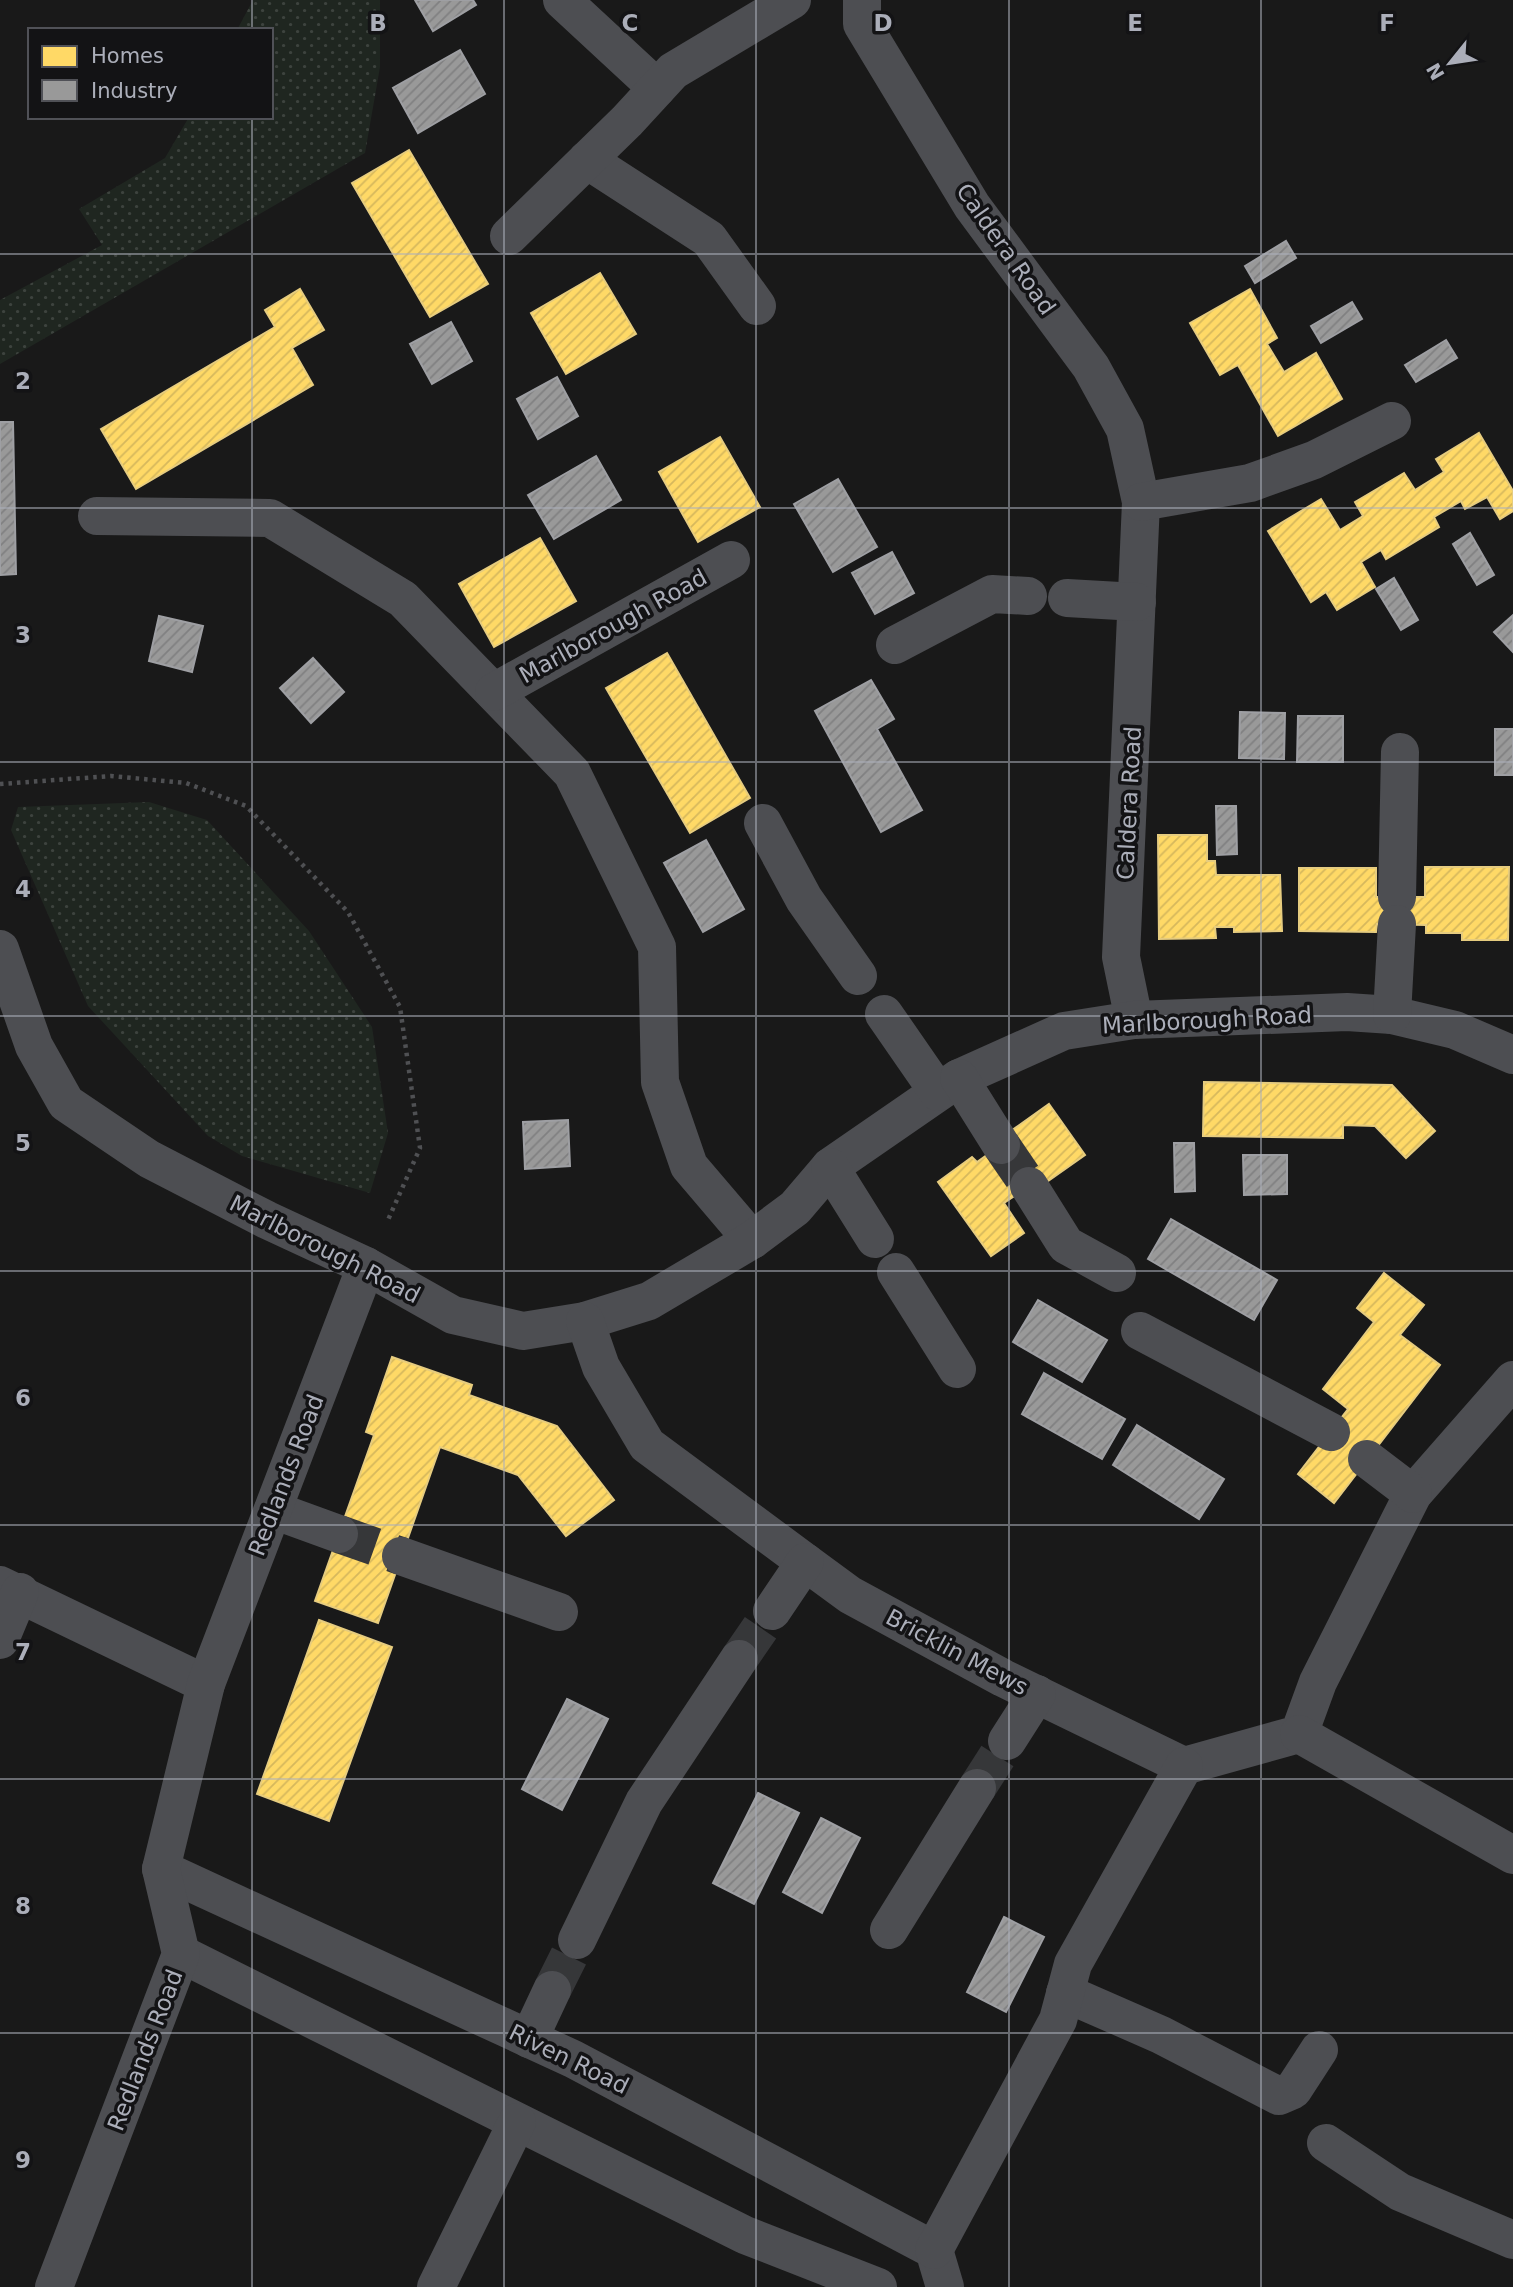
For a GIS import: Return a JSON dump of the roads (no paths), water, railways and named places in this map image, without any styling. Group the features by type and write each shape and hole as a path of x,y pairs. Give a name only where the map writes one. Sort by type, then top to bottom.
{"street":[{"path":"562,0 657,88"},
{"path":"509,236 627,121 673,71 792,0"},
{"name":"Caldera Road","path":"862,0 862,24 965,194 1091,368 1125,429 1142,502 1121,957 1134,1020"},
{"path":"587,160 709,239 757,306"},
{"path":"1142,502 1250,483 1314,460 1392,421"},
{"name":"Marlborough Road","path":"97,516 270,518 403,599 572,773 657,947 660,1082 689,1167 752,1240"},
{"name":"Marlborough Road","path":"494,692 731,560"},
{"path":"895,645 992,594 1028,596"},
{"path":"1067,598 1137,602"},
{"path":"1392,1015 1401,751"},
{"path":"762,823 804,899 858,976"},
{"name":"Marlborough Road","path":"0,949 34,1046 66,1103 149,1158 267,1220 366,1266 453,1315 523,1331 585,1321 649,1301 752,1240 795,1208 830,1167 949,1085 1064,1031 1134,1020 1347,1012 1392,1015 1455,1030 1513,1055"},
{"path":"884,1014 1001,1145"},
{"path":"830,1167 875,1239"},
{"path":"1028,1186 1066,1245 1117,1273"},
{"name":"Redlands Road","path":"54,2287 181,1954 161,1869 206,1684 366,1266"},
{"path":"896,1272 957,1369"},
{"name":"Bricklin Mews","path":"585,1321 601,1367 647,1445 850,1595 1037,1694 1184,1766"},
{"path":"1140,1331 1331,1432"},
{"path":"1299,1734 1318,1682 1413,1494 1513,1380"},
{"path":"1367,1459 1413,1494"},
{"path":"273,1510 339,1534"},
{"path":"401,1556 559,1612"},
{"path":"772,1611 805,1562"},
{"path":"0,1640 10,1589 206,1684"},
{"path":"577,1940 644,1802 739,1659"},
{"path":"1007,1741 1037,1694"},
{"path":"945,2287 934,2250 1058,2020 1073,1964 1184,1766 1299,1734 1513,1854"},
{"path":"889,1930 977,1788"},
{"name":"Riven Road","path":"161,1869 573,2059 934,2250"},
{"path":"181,1954 745,2235 878,2287"},
{"path":"529,2039 552,1990"},
{"path":"1065,1993 1161,2035 1279,2096 1293,2090 1319,2050"},
{"path":"436,2287 517,2122"},
{"path":"1326,2143 1400,2192 1513,2240"}],"tunnel":[{"path":"1001,1145 1029,1186"},
{"path":"339,1534 401,1556"},
{"path":"739,1659 772,1611"},
{"path":"977,1788 1007,1741"},
{"path":"552,1990 577,1940"}]}
